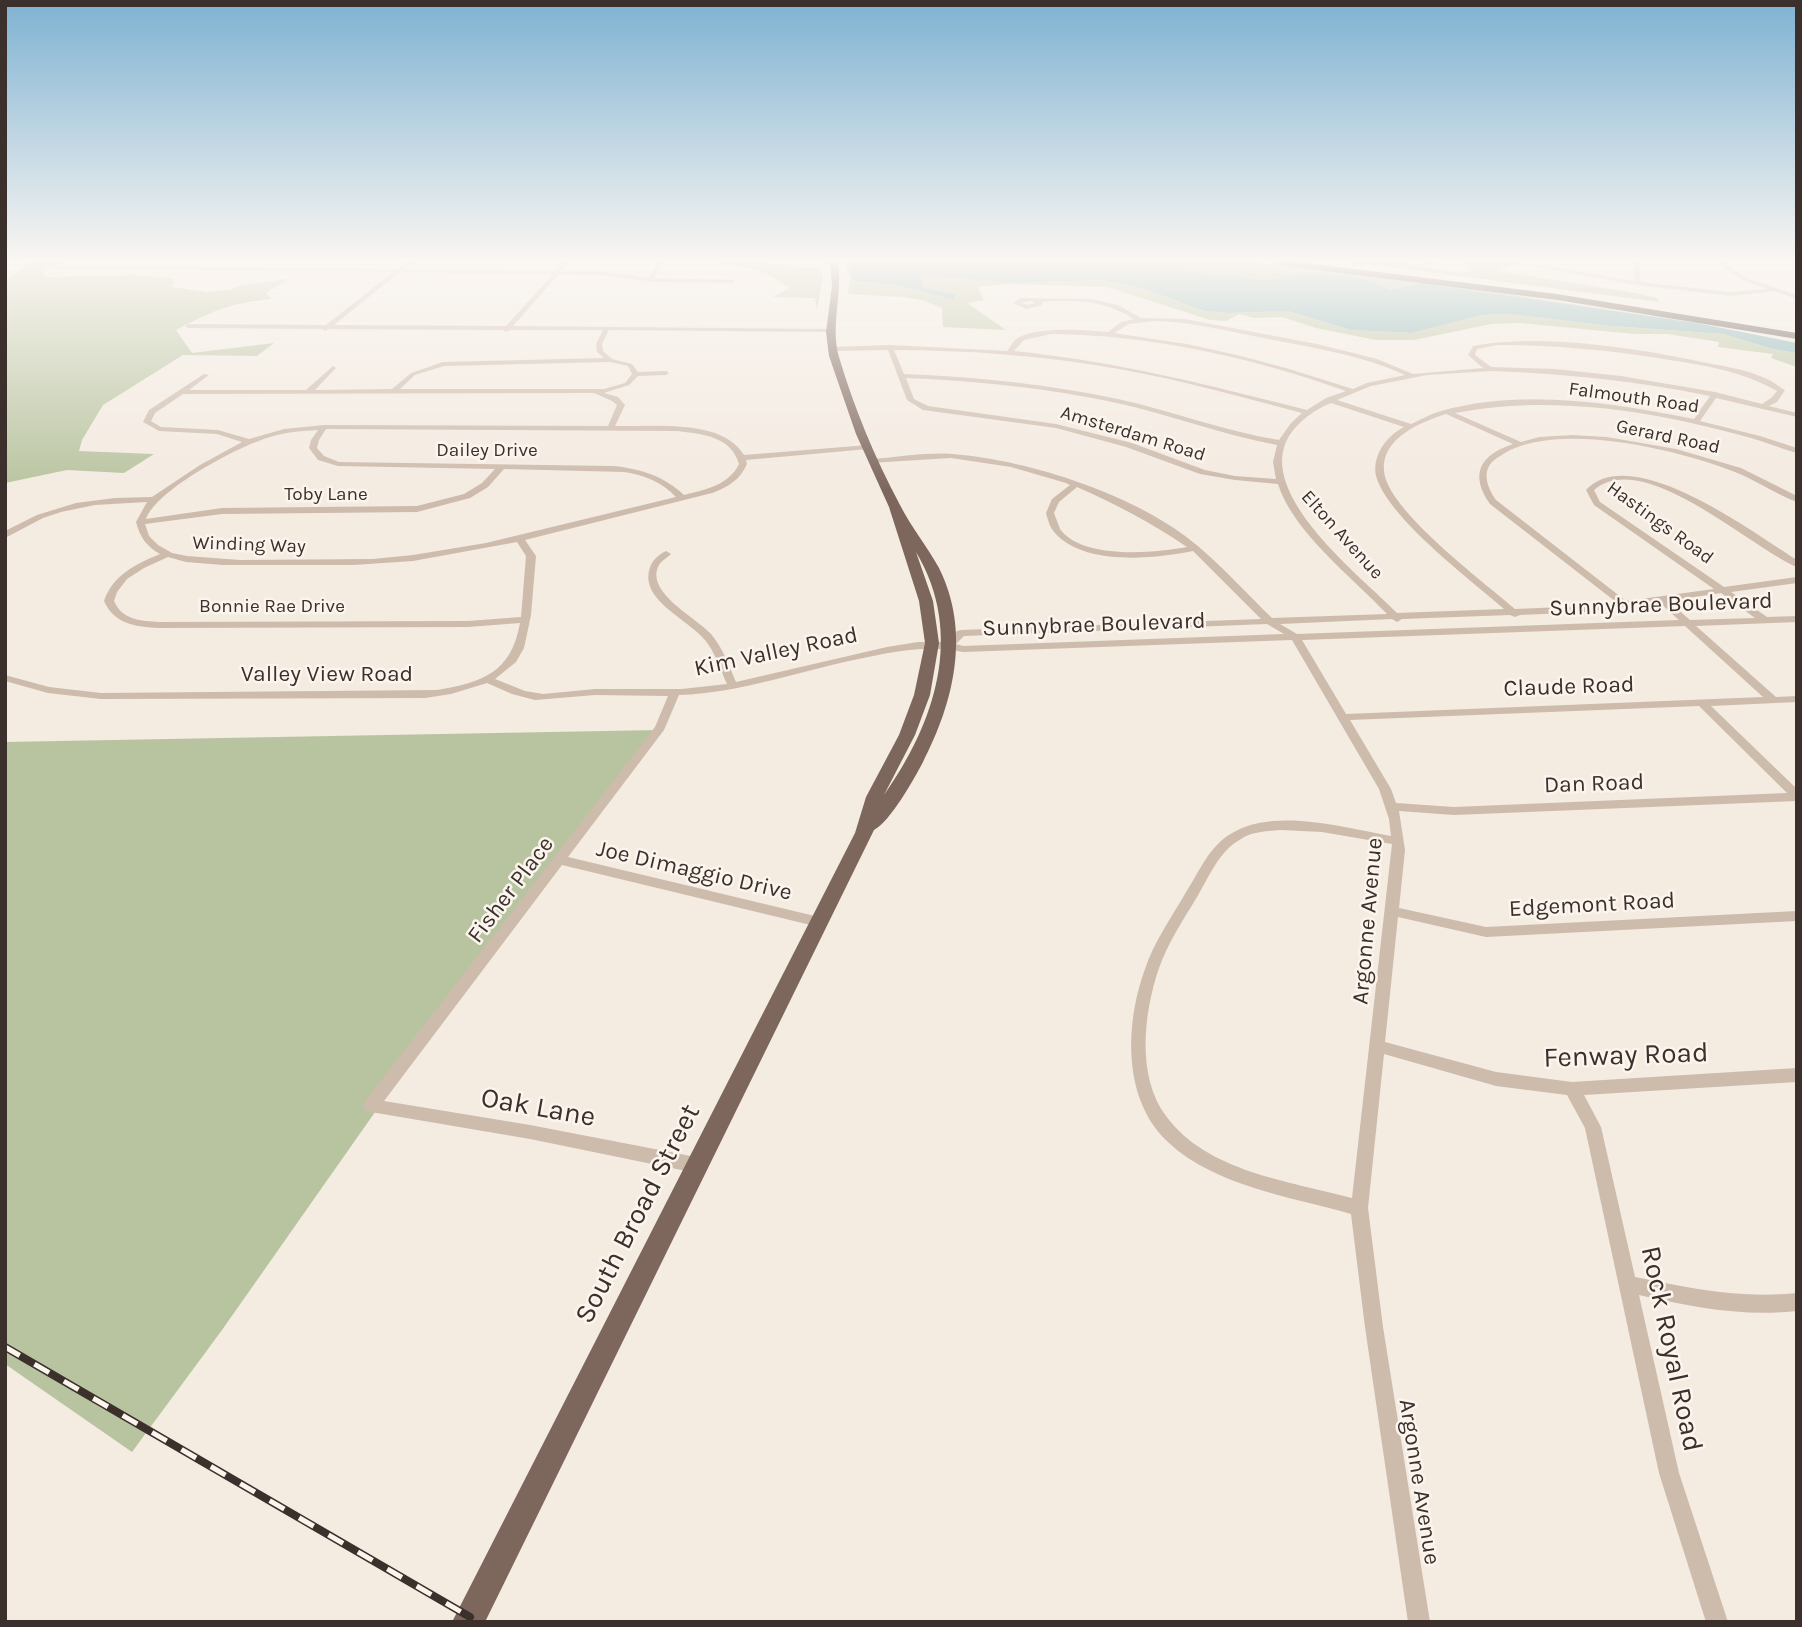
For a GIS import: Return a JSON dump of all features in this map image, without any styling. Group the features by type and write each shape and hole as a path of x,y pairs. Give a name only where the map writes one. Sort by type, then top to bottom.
{"main road":[{"name":"South Broad Street","path":"831,338 832,349 871,454 895,507 936,577 945,601 952,643 943,696 930,732 918,757 890,801 864,833"},
{"name":"South Broad Street","path":"468,1622 864,833 875,797 907,735 922,695 932,643 926,601 895,507"},
{"path":"907,735 930,732"},
{"path":"898,753 918,757"}],"street":[{"path":"603,338 599,349 610,360"},
{"path":"1010,352 1020,340 1026,338"},
{"path":"1125,338 1231,357 1320,379 1352,390"},
{"path":"1272,338 1360,356 1392,366 1412,376"},
{"path":"1490,370 1472,355 1475,347 1508,342 1635,353 1729,369 1766,379 1781,390 1774,400 1763,406"},
{"path":"832,349 890,347 1010,352 1151,373 1307,412"},
{"name":"Amsterdam Road","path":"890,347 911,400 926,408 1056,426 1129,445 1203,472 1280,482"},
{"path":"393,392 413,374 443,364 610,360 630,365 636,374"},
{"path":"308,392 333,368"},
{"path":"902,376 978,380 1065,391 1156,411 1240,436 1281,443 1288,430 1307,412 1352,390 1412,376 1490,370 1598,376 1715,394 1797,415"},
{"path":"636,374 666,373"},
{"path":"179,392 593,393 620,387 632,381 636,374"},
{"path":"206,375 149,414 149,425 166,430 218,432 247,441"},
{"path":"593,393 614,399 621,405 611,428"},
{"path":"1696,421 1715,394"},
{"path":"1328,400 1410,426"},
{"name":"Falmouth Road","path":"1530,629 1407,517 1387,493 1380,471 1381,455 1392,439 1410,426 1447,412 1502,404 1566,403 1629,409 1696,421 1797,451"},
{"path":"1447,412 1520,444"},
{"path":"140,523 154,499 229,449 286,430 324,426 677,429 702,432 728,442 742,458 871,454"},
{"name":"Dailey Drive","path":"324,426 313,448 321,458 338,464 628,470 660,479 682,498"},
{"name":"Gerard Road","path":"1622,603 1502,510 1487,494 1481,478 1486,463 1499,452 1520,444 1577,438 1656,447 1731,467 1797,500"},
{"name":"Elton Avenue","path":"1281,443 1277,463 1280,482 1299,517 1408,633"},
{"name":"Argonne Avenue","path":"871,454 971,457 1022,467 1076,484 1142,514 1195,548 1269,621 1295,637 1378,775 1392,807 1398,841 1359,1208 1374,1327 1419,1622"},
{"name":"Winding Way","path":"140,523 144,538 167,554 217,562 356,563 436,555 713,490 730,481 741,470 742,458"},
{"name":"Toby Lane","path":"140,523 242,510 417,509 467,496 485,485 500,467"},
{"name":"Hastings Road","path":"1765,620 1597,503 1590,494 1592,486 1611,480 1632,479 1677,491 1797,564"},
{"path":"1076,484 1055,502 1050,513 1058,531 1074,542 1110,554 1137,556 1195,548"},
{"path":"5,535 27,521 65,508 106,501 154,499"},
{"name":"Valley View Road","path":"5,678 48,690 118,696 425,695 457,690 499,671 519,647 531,556 518,537"},
{"name":"Bonnie Rae Drive","path":"167,554 130,573 114,587 109,601 115,613 131,621 159,625 468,624 523,620"},
{"path":"666,554 654,566 653,576 658,592 673,609 707,635 733,686"},
{"name":"Sunnybrae Boulevard","path":"1797,580 1587,609 961,633 952,643 964,649 1797,619"},
{"path":"1661,599 1773,700"},
{"name":"Kim Valley Road","path":"486,679 512,691 538,697 609,692 674,694 733,686 839,660 932,643 952,643"},
{"name":"Fisher Place","path":"371,1106 660,728 674,694"},
{"name":"Claude Road","path":"1343,717 1797,699"},
{"path":"1702,703 1797,796"},
{"name":"Dan Road","path":"1392,807 1454,811 1797,796"},
{"path":"1359,1208 1228,1170 1200,1157 1174,1139 1149,1107 1143,1087 1140,1022 1149,978 1162,947 1216,854 1233,837 1261,828 1286,826 1398,841"},
{"name":"Joe Dimaggio Drive","path":"561,860 818,922"},
{"name":"Edgemont Road","path":"1392,911 1486,932 1797,916"},
{"name":"Fenway Road","path":"1377,1045 1496,1079 1572,1089 1797,1075"},
{"name":"Rock Royal Road","path":"1572,1089 1593,1127 1670,1473 1717,1622"},
{"name":"Oak Lane","path":"371,1106 530,1132 696,1165"},
{"path":"1628,1284 1707,1301 1745,1305 1797,1302"}],"green space":[{"path":"5,338 182,338 192,353 274,343 257,356 183,355 103,405 82,440 79,451 154,454 124,473 67,470 5,483"},
{"path":"1366,338 1424,338 1414,340"},
{"path":"1693,338 1736,338 1797,353 1797,367 1771,358 1773,354 1718,347 1719,342"},
{"path":"659,730 439,1021 222,1330 132,1452 5,1364 5,742"}],"water":[{"path":"1736,338 1772,338 1797,343 1797,353"}],"railway":[{"path":"5,1347 470,1617"}]}
